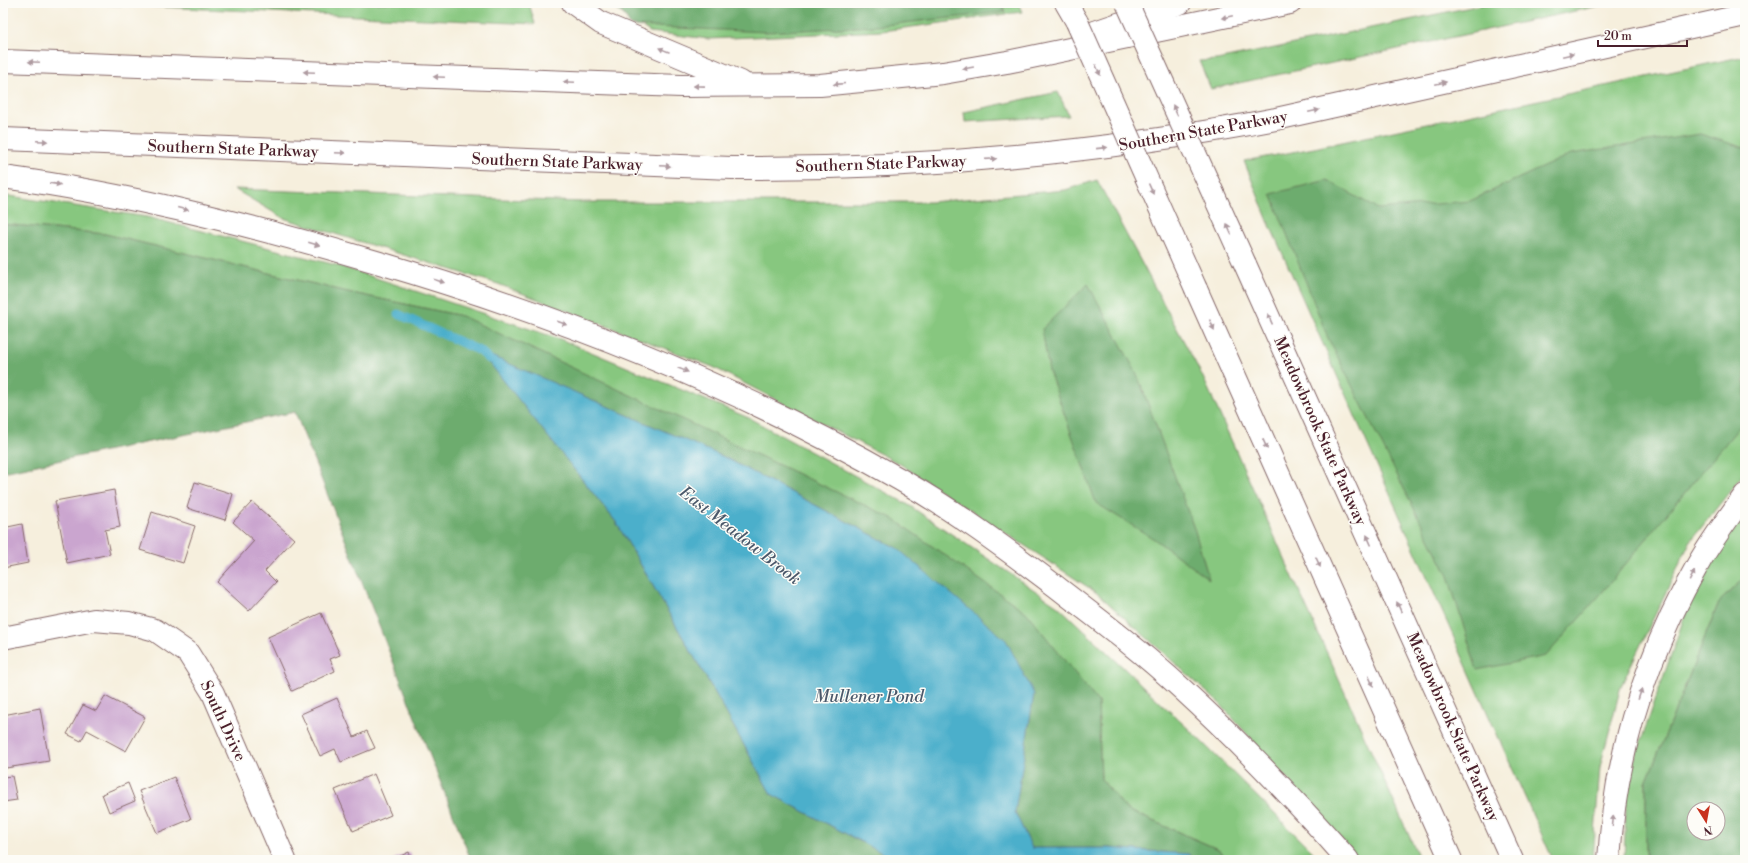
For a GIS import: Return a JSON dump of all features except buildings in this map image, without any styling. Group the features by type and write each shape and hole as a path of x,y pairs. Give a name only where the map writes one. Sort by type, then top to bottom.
{"main road":[{"path":"573,3 601,23 752,87"},
{"path":"1066,3 1073,12 1451,860"},
{"name":"Meadowbrook State Parkway","path":"1127,3 1512,860"},
{"path":"1136,3 1147,49"},
{"path":"1006,62 1180,3"},
{"path":"3,61 566,82 752,87 820,86 943,73 1006,62 1290,3"},
{"name":"Southern State Parkway","path":"3,139 732,168 844,167 1006,158 1118,146 1245,126 1745,16"},
{"path":"3,176 112,194 172,207 284,235 417,274 565,324 638,351 702,378 774,412 904,481 954,513 1028,565 1102,621 1179,686 1233,738 1291,796 1348,860"},
{"path":"1609,860 1615,796 1623,756 1632,719 1658,644 1697,565 1745,495"},
{"name":"South Drive","path":"3,638 94,620 122,622 155,630 188,653 213,693 285,860"}],"green space":[{"path":"71,3 529,3 535,24"},
{"path":"606,3 1018,3 1022,12 882,31 709,39 650,32"},
{"path":"616,3 1002,3 1005,12 876,26 767,32 631,26"},
{"path":"1490,3 1613,3 1211,89 1199,61 1217,60"},
{"path":"1745,56 1745,472 1690,542 1621,686 1600,767 1593,860 1553,860 1268,221 1244,161 1314,148"},
{"path":"1058,92 1069,116 965,122 964,112"},
{"path":"1700,134 1745,148 1745,420 1600,595 1546,656 1477,670 1448,576 1328,338 1271,194 1327,180 1378,209 1470,201 1571,154"},
{"path":"1097,180 1202,375 1420,860 1360,860 1220,704 1097,593 900,464 713,367 498,284 283,218 234,189 583,202 930,202 1065,190"},
{"path":"3,195 147,217 340,266 560,339 749,418 907,504 1058,606 1197,737 1321,860 1227,860 1220,850 1127,810 1101,779 1098,702 462,316 352,293 105,234 3,224"},
{"path":"3,224 105,234 352,293 462,316 892,518 1026,612 1098,702 1101,779 1127,810 1220,850 1227,860 1193,860 1188,854 1109,848 1032,848 1015,812 1034,694 897,548 724,457 481,352 616,522 718,698 771,794 884,854 889,860 471,860 295,412 3,472"},
{"path":"1088,284 1137,374 1195,531 1209,579 1154,539 1096,503 1049,371 1042,329"},
{"path":"1745,516 1745,577 1719,602 1646,783 1646,860 1624,860 1627,781 1687,609 1729,534"},
{"path":"1745,577 1745,860 1646,860 1646,783 1719,602"}],"water":[{"name":"Mullener Pond","path":"480,351 724,457 897,548 1006,640 1034,694 1015,812 1032,848 1109,848 1189,854 1193,860 889,860 884,854 771,794 718,698 616,522"}],"waterway":[{"name":"East Meadow Brook","path":"398,314 480,351 489,359"}]}
